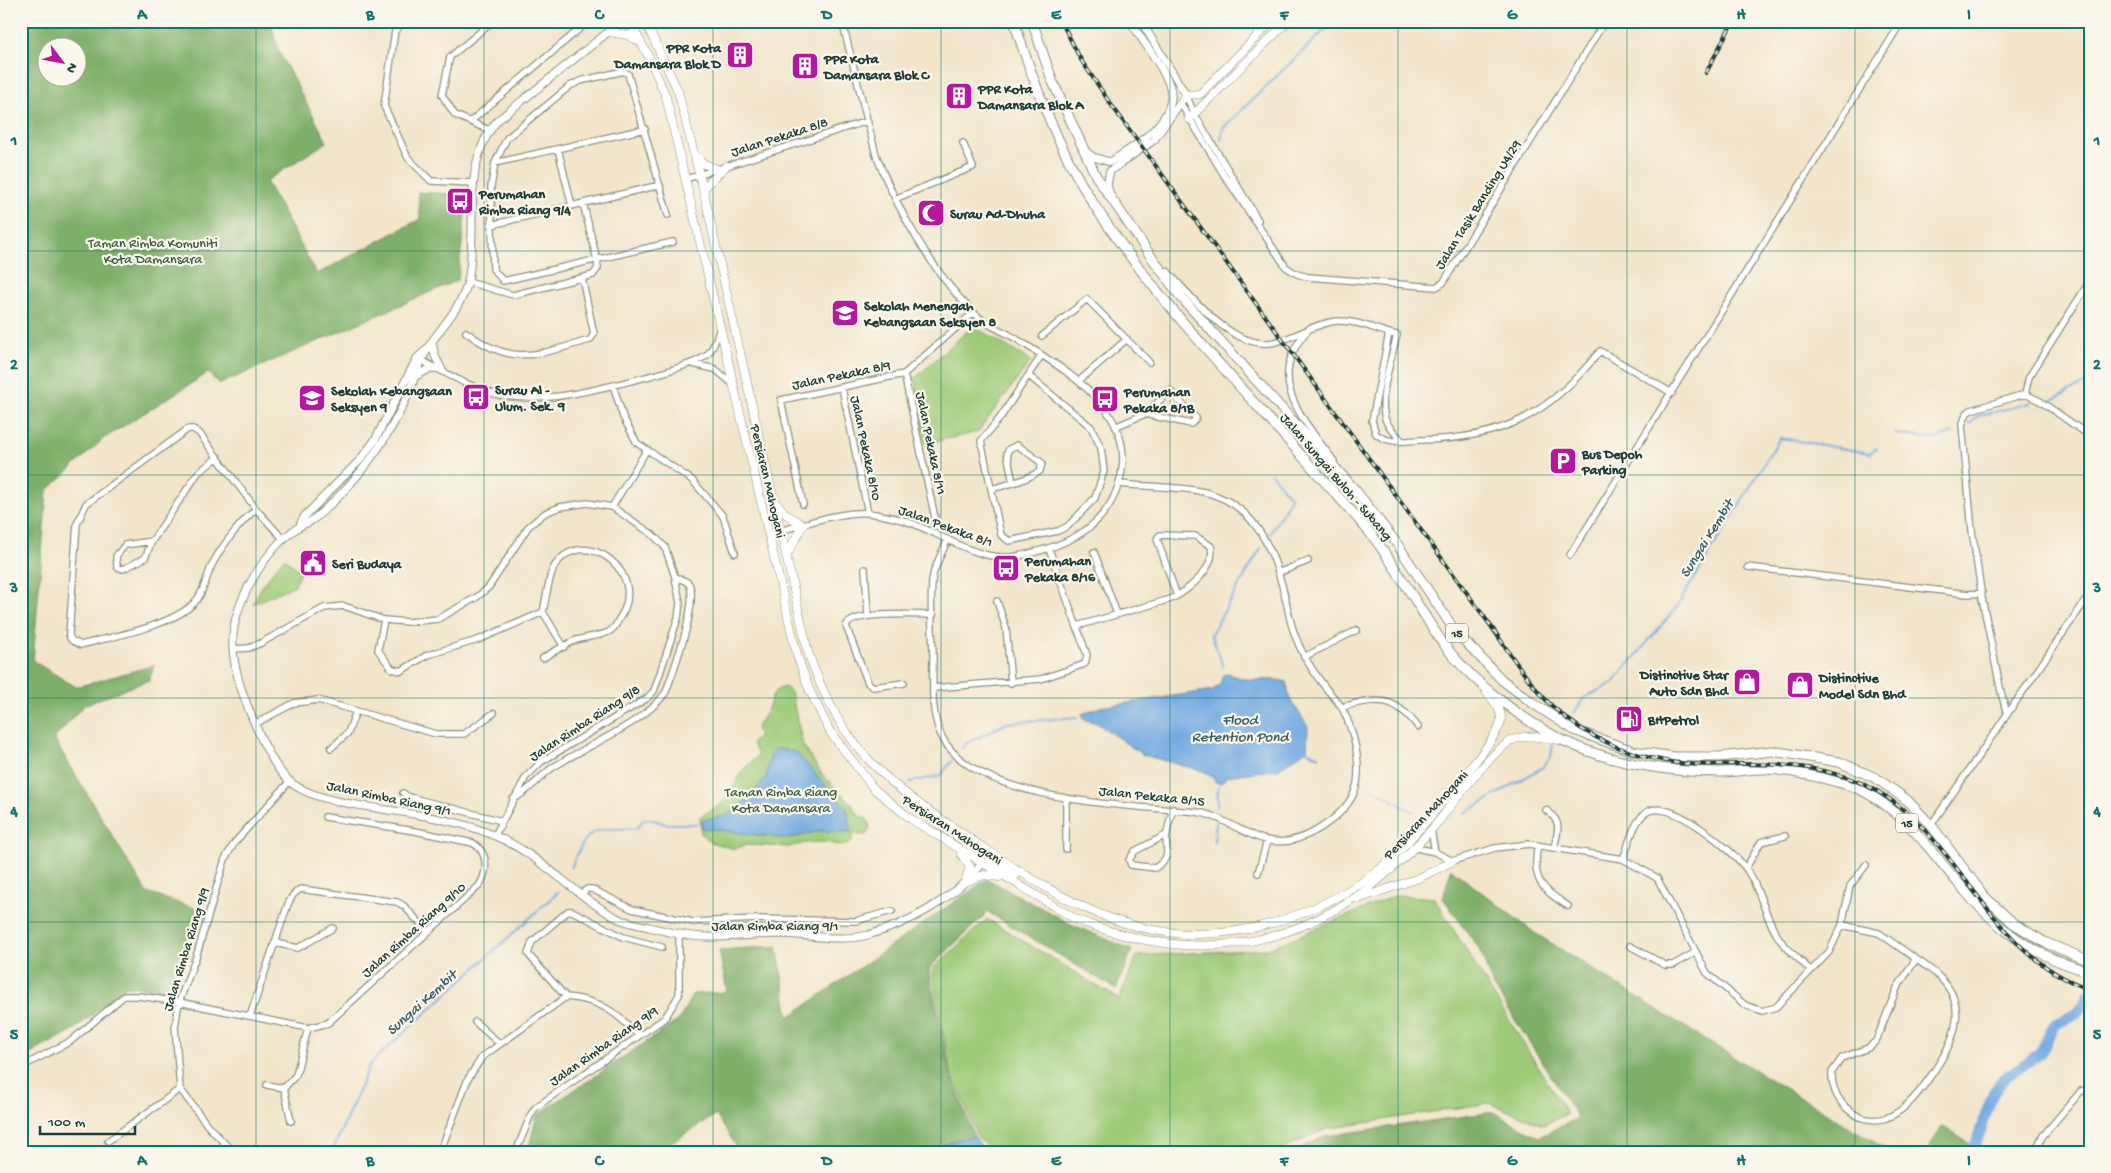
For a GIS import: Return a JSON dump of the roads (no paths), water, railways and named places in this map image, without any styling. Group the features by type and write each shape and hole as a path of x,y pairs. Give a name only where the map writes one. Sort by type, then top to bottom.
{"highway":[{"name":"Jalan Sungai Buloh - Subang","path":"1014,21 1028,66 1067,156 1091,199 1117,239 1192,330 1378,543 1441,641 1474,678 1504,702 1565,741 1634,764 1718,772 1767,769 1859,789 1900,815 1924,840 1961,887 1995,921 2028,948 2090,972"},
{"name":"Jalan Sungai Buloh - Subang","path":"1032,21 1052,80 1082,147 1096,176 1115,206 1181,297 1356,491 1397,544 1455,631 1502,680 1574,730 1633,751 1675,756 1720,757 1772,751 1839,762 1876,778 1907,800 1932,825 1984,896 2013,923 2044,942 2090,961"}],"main road":[{"path":"613,21 609,32 628,35 642,44"},
{"name":"Persiaran Mahogani","path":"629,21 642,44 666,97 797,656 809,689 830,732 874,789 911,819 1008,880 1075,919 1101,930 1148,942 1173,944 1226,944 1262,940 1306,924 1349,902 1386,875 1416,847 1506,744 1528,737 1565,741"},
{"name":"Persiaran Mahogani","path":"645,21 678,92 703,189 782,530 808,652 819,684 843,728 868,760 884,777 920,806 1036,882 1082,908 1130,925 1173,933 1227,932 1258,928 1317,907 1359,885 1401,849 1478,758 1497,732 1501,714 1497,704 1474,678"},
{"path":"1186,96 1200,94 1272,21"},
{"path":"1192,117 1202,104 1288,21"},
{"path":"694,155 708,167 717,169"},
{"path":"703,189 726,166"},
{"path":"775,502 787,515 803,525 787,555"},
{"path":"920,806 930,818 976,850 981,855 982,864 993,862 1023,879 1036,882"},
{"path":"954,846 969,864 969,873 965,882"},
{"path":"1349,902 1419,878 1453,861"},
{"path":"965,882 988,875 1008,880"}],"street":[{"path":"405,21 395,31 384,106 408,158 431,181 474,183"},
{"path":"489,130 454,115 442,95 447,63 450,57 493,21"},
{"path":"471,121 589,21"},
{"path":"287,784 255,724 240,688 233,649 234,626 245,592 261,566 300,525 304,517 360,460 374,440 420,359 459,301 468,282 474,183 478,155 489,130 498,120 622,21"},
{"name":"Jalan Pekaka 8/1","path":"769,534 830,518 868,513 912,523 979,552 1002,557 1049,549 1076,538 1106,510 1119,484 1121,446 1117,426 1103,404 1079,381 1017,339 991,327 973,312 939,271 884,174 867,121 842,21"},
{"path":"1130,21 1181,104"},
{"path":"1115,206 1106,185 1110,171 1154,140 1186,96 1141,21"},
{"name":"Jalan Tasik Banding U4/29","path":"1181,104 1192,117 1282,261 1292,271 1308,277 1430,288 1440,286 1605,21"},
{"path":"1570,555 1902,21"},
{"path":"668,215 628,74 624,71 580,81 570,86 507,138 495,163 491,187 493,269 503,281 673,242"},
{"path":"1082,147 1093,157 1110,162 1149,136 1166,112 1170,100 1170,85"},
{"name":"Jalan Tasik Banding U4/29","path":"1186,96 1192,117"},
{"path":"1166,112 1181,104"},
{"name":"Jalan Pekaka 8/8","path":"686,179 867,121"},
{"path":"495,163 644,129"},
{"path":"897,198 973,167 963,143"},
{"path":"558,149 572,206"},
{"path":"491,225 660,184"},
{"path":"468,282 513,295 593,275 598,268 597,260 583,203"},
{"path":"1150,255 1215,319 1236,335 1248,340 1268,343 1276,342 1312,327 1337,321 1351,322 1397,335 1385,390 1384,411 1388,424 1402,441"},
{"path":"466,332 491,349 531,356 590,340 594,334 582,278"},
{"path":"2025,394 2029,377 2090,281"},
{"path":"1042,336 1085,299 1089,300 1149,362"},
{"name":"Jalan Pekaka 8/9","path":"803,504 781,400 904,374 973,312"},
{"path":"420,359 482,390 517,398 550,397 613,385 692,364 707,355 712,348 720,326"},
{"path":"1312,327 1303,335 1288,362 1287,386 1296,409 1356,491"},
{"path":"1388,333 1372,426 1379,436 1402,441 1466,437 1512,424 1532,414 1563,393 1600,351 1672,393"},
{"path":"1079,381 1127,340"},
{"path":"432,342 434,356 440,369"},
{"path":"1030,376 1091,427 1101,448 1104,471 1095,498 1068,526 1058,531 1009,541 1002,535 981,441 1030,376 1041,356"},
{"path":"300,525 310,522 336,498 369,463 383,444 416,377 420,359"},
{"path":"692,364 716,369 734,385"},
{"path":"416,377 429,369 440,369"},
{"name":"Jalan Pekaka 8/11","path":"904,374 935,518"},
{"path":"613,385 629,431 637,443 646,452 692,480 723,516 735,553"},
{"name":"Jalan Pekaka 8/10","path":"842,388 868,513"},
{"path":"1117,426 1145,414 1170,391 1196,418 1191,424 1145,414"},
{"path":"2007,714 1982,593 1972,530 1962,420 1971,410 2025,394 2040,401 2090,436"},
{"path":"256,508 245,519 214,562 200,593 192,605 172,617 153,624 81,645 72,640 69,635 77,524 86,504 188,429 193,429 199,433 256,508 284,540"},
{"path":"992,489 1031,477 1040,471 1042,463 1018,445 1009,449 1007,453 1013,482"},
{"path":"612,508 646,452"},
{"path":"152,541 125,545 116,556 117,567 123,569 145,558 152,541 198,472 218,457"},
{"name":"Jalan Pekaka 8/15","path":"948,539 933,577 934,688 937,725 944,740 954,753 996,779 1044,796 1210,814 1267,841 1292,840 1306,835 1334,818 1346,808 1353,797 1357,782 1357,764 1353,736 1342,707 1304,657 1292,626 1280,572 1270,549 1256,526 1232,504 1219,496 1203,492 1119,484"},
{"path":"330,491 336,498"},
{"name":"Jalan Rimba Riang 9/8","path":"233,649 249,648 261,643 324,608 344,606 384,620 408,622 438,619 477,597 489,587 528,527 544,513 560,507 588,503 612,508 652,534 665,547 675,577 680,603 678,618 654,691 646,699 541,762 526,777 495,835"},
{"path":"1077,626 1177,596 1193,585 1210,560 1213,552 1211,546 1194,536 1185,534 1160,535 1157,539 1177,596"},
{"path":"544,658 564,646 587,637 610,632 626,609 628,593 624,573 614,561 599,553 585,549 569,553 555,564 543,612 564,646"},
{"path":"934,688 1041,679 1084,664 1087,655 1049,549"},
{"path":"1094,552 1116,614"},
{"path":"1280,572 1308,561"},
{"path":"1748,567 1968,594 1982,593"},
{"path":"864,569 868,616"},
{"name":"Jalan Rimba Riang 9/8","path":"513,799 523,794 554,767 643,715 666,692 689,618 690,587 686,581 675,577"},
{"path":"1932,825 2090,594"},
{"path":"997,601 1006,628 1011,683"},
{"path":"384,620 378,650 392,670 401,671 428,655 478,640 543,612"},
{"path":"904,683 873,687 868,683 846,626 851,620 868,616 933,615"},
{"path":"1304,657 1357,630"},
{"path":"1342,707 1377,699 1389,702 1404,712 1418,727"},
{"path":"255,724 294,703 318,700 436,734 464,734 494,713"},
{"path":"331,748 348,733 356,710"},
{"name":"Jalan Rimba Riang 9/1","path":"287,784 336,802 441,820 495,835 530,856 580,894 626,922 679,934 705,937 784,934 834,938 865,936 926,911 965,882 982,864"},
{"name":"Jalan Rimba Riang 9/9","path":"180,1089 175,1027 179,1002 197,954 225,859 235,842 287,784"},
{"path":"403,793 409,797 502,820"},
{"path":"1066,798 1066,849"},
{"path":"1166,835 1135,851 1129,860 1131,865 1155,868 1166,858 1169,852 1166,835 1173,810"},
{"path":"1546,810 1556,817 1559,825 1554,848"},
{"path":"1623,859 1638,821 1651,810 1663,810 1681,816 1732,853 1746,868 1758,888 1769,921 1782,941 1811,971"},
{"name":"Jalan Rimba Riang 9/10","path":"308,1028 332,1020 479,886 483,880 485,857 473,843 415,831 325,817"},
{"path":"1431,830 1435,852"},
{"path":"1746,868 1761,842 1785,836"},
{"path":"1258,873 1267,841"},
{"path":"1401,849 1416,847 1435,852 1453,861 1495,848 1538,845 1623,859 1657,878 1707,973 1712,979 1749,1008 1762,1011 1776,1007 1829,952 1842,926 1850,886 1866,865"},
{"path":"1538,845 1535,867 1540,884 1547,892 1568,906"},
{"path":"250,1016 293,895 300,889 397,902 404,906 428,932"},
{"path":"580,894 587,889 592,889 632,908 693,922 758,919 814,922 861,920 892,911"},
{"path":"566,997 528,954 532,942 568,911 572,911 623,937 662,947"},
{"path":"813,937 814,922"},
{"path":"1842,926 1879,933 1916,959 1938,975 1951,995 1957,1026 1946,1054 1926,1084 1900,1111 1875,1120 1864,1117 1841,1104 1834,1092 1832,1072 1835,1064 1842,1058 1868,1048 1876,1041 1897,988 1916,959"},
{"path":"275,943 298,948 333,928"},
{"name":"Jalan Rimba Riang 9/9","path":"516,1152 531,1114 536,1108 665,1018 679,995 679,934"},
{"path":"1630,946 1665,965 1673,966 1696,952"},
{"path":"21,1067 71,1041 124,996 179,1002 308,1028 296,1075 284,1088"},
{"path":"440,1152 468,1079 482,1057 566,997 581,998 612,1010 639,1036"},
{"path":"475,1022 500,1044"},
{"path":"267,1085 284,1088"},
{"path":"284,1088 292,1121"},
{"path":"108,1141 180,1089 208,1126 233,1152"},
{"path":"2035,1152 2042,1137 2081,1091 2090,1089"}],"water":[{"name":"Flood Retention Pond","path":"1229,673 1243,679 1280,680 1287,682 1289,697 1308,727 1307,750 1278,769 1227,776 1221,783 1215,782 1215,779 1203,771 1143,755 1097,723 1083,719 1082,714 1100,707 1213,690 1220,684 1223,675"},
{"path":"776,748 796,752 847,809 851,832 819,831 788,839 702,828 702,820 726,816 751,797 766,777 771,754"},
{"path":"974,1136 987,1152 926,1152 954,1141"}],"waterway":[{"path":"1221,140 1223,128 1334,21"},
{"name":"Sungai Kembit","path":"2051,401 2090,381"},
{"name":"Sungai Kembit","path":"1970,424 1978,416 2030,403"},
{"name":"Sungai Kembit","path":"1895,434 1935,439 1953,433"},
{"name":"Sungai Kembit","path":"1574,713 1584,698 1613,683 1676,608 1780,438 1870,453 1877,448"},
{"path":"1270,534 1291,498 1271,473"},
{"path":"1223,666 1211,634 1261,548"},
{"name":"Sungai Kembit","path":"962,748 966,744 1007,723 1077,717"},
{"name":"Sungai Kembit","path":"1465,813 1543,767 1551,756 1553,744"},
{"name":"Sungai Kembit","path":"1305,750 1319,757"},
{"name":"Sungai Kembit","path":"910,782 940,776 952,761"},
{"path":"1217,807 1218,787"},
{"name":"Sungai Kembit","path":"1372,788 1413,812"},
{"name":"Sungai Kembit","path":"571,868 582,844 594,832 610,829 636,829 644,819 652,819 665,824 697,824"},
{"path":"1214,843 1216,822"},
{"name":"Sungai Kembit","path":"332,1152 370,1064 558,892"},
{"path":"1973,1152 1993,1093 2005,1077 2040,1054 2054,1025 2079,1011 2088,995"}],"railway":[{"path":"1061,21 1081,60 1110,103 1488,622 1518,666 1552,706 1566,718 1598,738 1633,753 1652,758 1689,764 1794,766 1845,777 1877,791 1907,813 1932,839 2001,925 2027,952 2056,973 2090,989"},
{"path":"1706,73 1733,21"}],"place":[{"name":"PPR Kota Damansara Blok D","path":"740,55"},
{"name":"PPR Kota Damansara Blok C","path":"805,66"},
{"name":"PPR Kota Damansara Blok A","path":"959,96"},
{"name":"Perumahan Rimba Riang 9/4","path":"460,201"},
{"name":"Surau Ad-Dhuha","path":"931,213"},
{"name":"Sekolah Menengah Kebangsaan Seksyen 8","path":"845,313"},
{"name":"Surau Al - Ulum. Sek. 9","path":"476,397"},
{"name":"Sekolah Kebangsaan Seksyen 9","path":"312,398"},
{"name":"Perumahan Pekaka 8/1B","path":"1105,399"},
{"name":"Bus Depoh Parking","path":"1563,461"},
{"name":"Seri Budaya","path":"313,563"},
{"name":"Perumahan Pekaka 8/16","path":"1006,568"},
{"name":"Distinctive Star Auto Sdn Bhd","path":"1747,682"},
{"name":"Distinctive Model Sdn Bhd","path":"1800,685"},
{"name":"BHPetrol","path":"1629,719"}],"park label":[{"name":"Taman Rimba Komuniti Kota Damansara","path":"153,250"},
{"name":"Taman Rimba Riang Kota Damansara","path":"781,800"}]}
